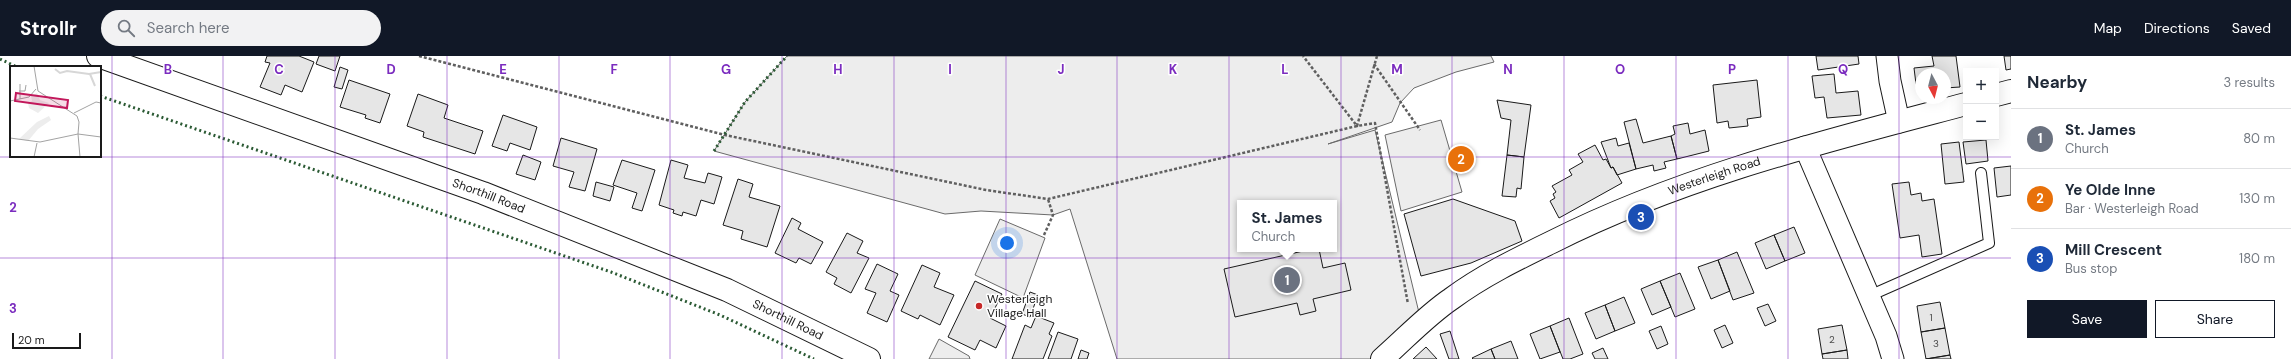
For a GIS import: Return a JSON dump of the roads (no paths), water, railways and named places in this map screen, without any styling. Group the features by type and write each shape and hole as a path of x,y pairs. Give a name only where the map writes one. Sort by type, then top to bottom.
{"street":[{"name":"Shorthill Road","path":"98,56 506,202 727,290 869,359"},
{"path":"1886,56 1899,122"},
{"path":"1999,95 2011,92"},
{"name":"Westerleigh Road","path":"1382,359 1450,300 1502,266 1569,233 1665,192 1805,148 1963,105"},
{"path":"1805,148 1869,296 1893,359"}],"lane":[{"path":"1869,296 1989,243 1982,174"}],"place":[{"name":"Ye Olde Inne","path":"1461,159"},
{"name":"Mill Crescent","path":"1641,217"},
{"name":"St. James","path":"1287,280"},
{"name":"Westerleigh Village Hall","path":"979,306"}]}
